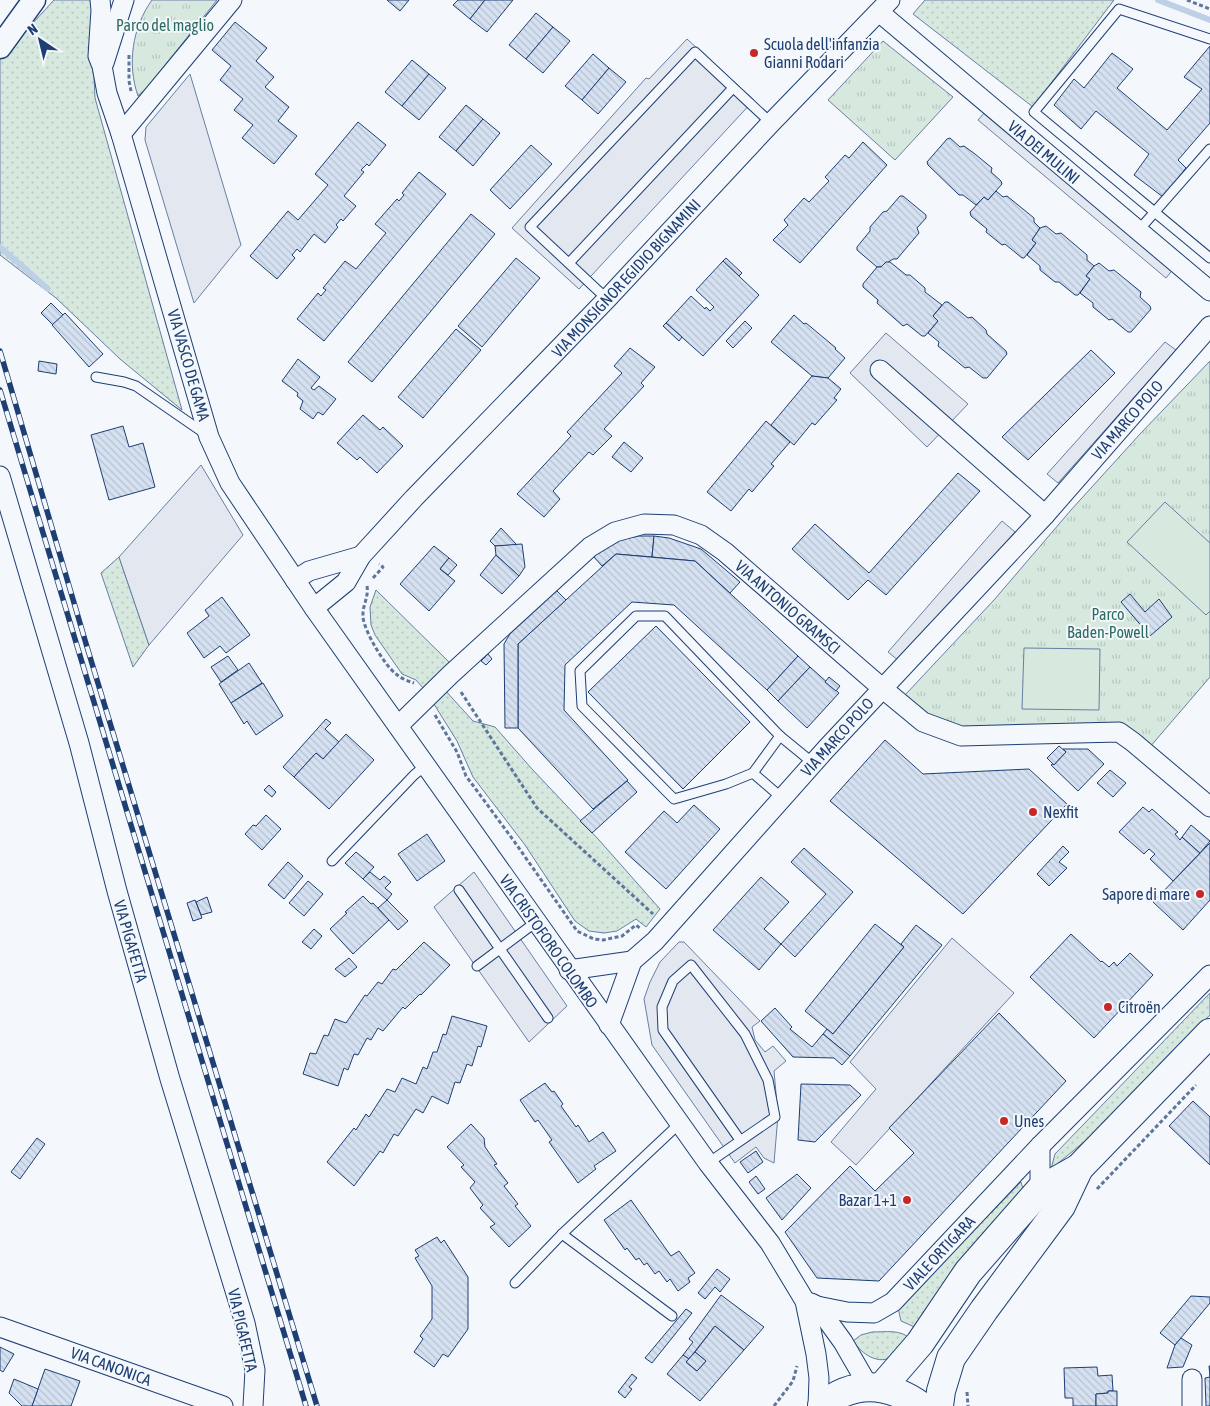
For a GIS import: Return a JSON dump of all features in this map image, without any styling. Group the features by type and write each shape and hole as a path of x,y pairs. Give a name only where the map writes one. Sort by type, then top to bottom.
{"main road":[{"name":"VIALE ORTIGARA","path":"875,1387 920,1343 968,1272 1040,1190 1079,1168 1210,1033"},
{"name":"VIALE ORTIGARA","path":"938,1406 951,1358 1061,1206 1079,1168"},
{"path":"822,1406 842,1393 855,1389 875,1387 902,1394 922,1406"}],"street":[{"path":"0,47 34,0"},
{"name":"VIA VASCO DE GAMA","path":"100,0 98,56 102,66 107,93 121,134 209,437 230,483 295,580"},
{"name":"VIA VASCO DE GAMA","path":"102,66 124,0"},
{"path":"121,134 232,0"},
{"name":"VIA MONSIGNOR EGIDIO BIGNAMINI","path":"314,608 346,582 361,556 414,498 607,299 770,123 885,6"},
{"name":"VIA DEI MULINI","path":"885,6 1138,231 1210,291"},
{"name":"VIA MARCO POLO","path":"609,1026 632,961 649,937 783,799 882,688 1045,515 1210,326"},
{"path":"880,370 1045,515"},
{"name":"VIA PIGAFETTA","path":"0,476 79,743 117,891 170,1079 246,1323 255,1370 253,1406"},
{"name":"VIA ANTONIO GRAMSCI","path":"398,726 450,675 590,547 616,532 644,524 674,525 702,535 725,552 923,722 961,736 1119,732 1210,806"},
{"path":"295,580 309,571 361,556"},
{"name":"VIA CRISTOFORO COLOMBO","path":"295,580 679,1124 770,1243 811,1303 843,1342 875,1387"},
{"path":"570,970 632,961"},
{"name":"VIALE ORTIGARA","path":"811,1303 847,1312 874,1313 893,1302 1040,1146 1210,975"},
{"path":"1040,1146 1040,1190"},
{"name":"VIA CRISTOFORO COLOMBO","path":"811,1303 819,1378 818,1406"},
{"name":"VIA CANONICA","path":"0,1327 223,1406"},
{"path":"1192,1379 1192,1406"}],"lane":[{"path":"1210,40 1119,9 1034,112 1210,258"},
{"path":"607,299 530,227 695,52 770,123"},
{"path":"568,263 733,88"},
{"path":"1138,231 1210,149"},
{"path":"96,377 136,386 209,437"},
{"path":"780,736 753,773 726,784 674,798 582,706 580,671 636,616 665,616 780,736 813,764"},
{"path":"332,861 414,775 426,765"},
{"path":"753,773 783,799"},
{"path":"459,890 548,1018"},
{"path":"477,966 536,922"},
{"path":"708,1163 775,1117 768,1080 745,1034 691,965 673,981 662,1007 663,1030 740,1140"},
{"path":"515,1283 562,1234 679,1124"},
{"path":"562,1234 672,1316"}],"path":[{"path":"1187,0 1210,9"},
{"path":"129,54 129,81 138,115"},
{"path":"382,568 367,584 368,592 363,608 365,628 369,638 393,672 403,679 413,682 453,745 466,776 514,841 570,924 577,931 594,940 622,936 636,925 649,937 657,918 537,808 450,675"}],"green space":[{"path":"54,0 97,0 93,55 95,98 182,410 120,359 56,298 0,255 0,59"},
{"name":"Parco del maglio","path":"152,0 217,0 145,90 138,96 133,71 133,46 140,22"},
{"path":"925,0 1114,0 1033,107 913,14"},
{"path":"883,41 953,97 895,160 828,100"},
{"name":"Parco Baden-Powell","path":"1210,361 1210,677 1149,748 1142,741 963,727 919,711 905,695 994,600 1071,510 1140,434"},
{"path":"1165,502 1210,543 1210,611 1206,615 1127,542"},
{"path":"119,557 149,645 133,667 101,573"},
{"path":"376,590 450,663 424,689 416,680 402,674 375,635 371,625 370,607"},
{"path":"1024,648 1100,649 1099,710 1022,709"},
{"path":"444,689 473,721 495,727 660,909 646,927 636,919 617,931 604,933 589,931 575,921 525,845 473,777 457,741 432,701"},
{"path":"1210,993 1210,1015 1118,1114 1051,1169 1055,1154"},
{"path":"1021,1182 1023,1189 919,1329 901,1321 898,1308"},
{"path":"872,1332 898,1332 911,1339 894,1356 882,1360 876,1359 866,1354 853,1341 861,1335"}],"shaded area":[{"path":"687,39 754,100 579,289 512,228 646,78 649,79"},
{"path":"190,74 241,245 194,303 145,140 146,127"},
{"path":"985,112 1174,268 1166,278 978,120"},
{"path":"886,333 968,404 927,447 850,373"},
{"path":"1165,342 1176,350 1058,483 1047,474"},
{"path":"201,465 243,535 149,645 119,557"},
{"path":"1002,521 1015,532 899,661 888,652"},
{"path":"474,872 567,1006 529,1042 434,907"},
{"path":"952,938 1014,993 856,1165 831,1142 876,1089 850,1062"},
{"path":"679,942 684,942 760,1021 752,1027 755,1040 765,1052 773,1046 786,1061 774,1071 778,1115 774,1163 764,1158 756,1147 735,1163 652,1045 644,999 660,962"}],"building":[{"path":"387,0 409,0 400,11"},
{"path":"458,0 485,0 470,19 453,5"},
{"path":"485,0 513,0 487,32 470,19"},
{"path":"536,13 553,27 526,59 509,45"},
{"path":"235,22 267,48 256,61 274,77 265,87 289,107 278,121 297,136 274,164 242,138 253,125 234,110 243,99 220,80 231,66 212,50"},
{"path":"553,27 570,41 543,73 526,59"},
{"path":"1210,46 1210,123 1178,160 1186,168 1163,197 1134,175 1149,154 1096,111 1081,129 1054,105 1074,79 1084,88 1112,53 1133,69 1117,88 1167,130 1202,89 1184,77"},
{"path":"593,54 609,68 582,100 565,86"},
{"path":"412,60 429,74 402,106 385,92"},
{"path":"609,68 626,82 598,114 582,100"},
{"path":"429,74 446,88 419,120 402,106"},
{"path":"466,105 483,119 456,151 439,137"},
{"path":"483,119 500,133 473,166 456,151"},
{"path":"358,122 386,145 369,166 367,164 361,170 364,172 344,196 356,206 343,221 341,219 336,225 338,227 325,243 314,234 300,252 297,249 292,255 295,258 277,279 250,256 288,211 298,220 328,185 315,174"},
{"path":"950,138 960,147 964,146 992,168 991,172 1001,181 1002,184 988,200 984,197 976,205 963,195 959,195 928,165 927,162"},
{"path":"863,142 887,165 800,263 773,240 788,225 784,220 804,198 809,202 829,181 825,177 845,155 849,158"},
{"path":"531,145 552,164 510,209 490,190"},
{"path":"419,172 446,194 324,341 297,319 318,293 321,296 326,290 323,288 345,261 356,269 386,233 375,224 397,199 399,201 404,195 402,193"},
{"path":"996,191 1003,197 1007,196 1034,218 1034,222 1040,228 1032,240 1036,243 1024,258 1005,244 1002,245 971,216 970,212 984,197 988,200"},
{"path":"900,196 903,196 926,215 926,218 917,228 919,233 897,259 877,267 857,250 857,247 870,231 870,227"},
{"path":"471,214 495,234 372,382 348,362"},
{"path":"1046,226 1056,234 1061,233 1087,255 1087,260 1094,266 1086,276 1090,279 1078,295 1075,295 1059,282 1055,282 1040,270 1040,266 1027,255 1036,243 1032,240 1040,228"},
{"path":"516,258 540,278 482,347 458,326"},
{"path":"726,258 742,273 739,276 723,261"},
{"path":"723,261 759,295 703,356 666,323 691,296 705,309 706,307 710,311 714,307 696,290"},
{"path":"886,262 890,262 906,275 910,275 925,288 925,292 942,305 933,316 938,321 925,336 922,336 907,324 903,326 877,303 878,300 863,287 863,284 877,267 881,267"},
{"path":"1099,263 1109,271 1114,270 1141,292 1140,297 1150,306 1151,309 1131,332 1128,332 1112,319 1109,320 1093,307 1093,303 1080,293 1090,279 1086,276"},
{"path":"945,302 948,302 968,318 972,317 1006,351 1007,354 987,378 983,378 969,367 965,368 938,346 939,342 928,333 938,321 933,316"},
{"path":"51,303 63,315 53,325 41,313"},
{"path":"65,313 103,354 89,367 52,325"},
{"path":"794,315 836,348 845,358 828,378 812,376 771,342"},
{"path":"745,321 752,328 733,348 726,341"},
{"path":"666,323 682,337 679,341 663,326"},
{"path":"456,329 481,350 423,418 398,397"},
{"path":"630,348 655,367 641,383 644,386 604,429 612,436 593,455 589,452 553,491 560,499 544,517 517,494 571,436 567,432 622,373 614,366"},
{"path":"1091,350 1115,373 1028,460 1002,437"},
{"path":"298,359 320,377 311,388 314,390 319,386 336,399 323,415 318,412 313,419 300,409 303,401 297,396 298,393 282,381"},
{"path":"39,361 57,364 56,374 38,371"},
{"path":"812,376 828,378 841,389 834,398 837,400 815,425 812,423 794,445 771,425"},
{"path":"363,415 380,430 383,427 403,446 377,473 360,457 357,460 337,443"},
{"path":"766,421 790,442 771,464 774,466 752,492 749,489 731,511 707,492"},
{"path":"123,426 129,447 143,443 155,487 109,500 91,435"},
{"path":"624,442 643,458 631,472 612,457"},
{"path":"958,473 980,491 886,595 868,580 848,600 792,549 815,524 869,573"},
{"path":"501,528 517,545 495,546 490,541"},
{"path":"639,536 654,536 652,557 616,554 602,566 593,556 619,540"},
{"path":"654,536 669,538 701,549 740,582 730,593 695,561 652,557"},
{"path":"522,544 525,567 519,576 496,555 495,546"},
{"path":"434,546 449,558 440,569 455,581 429,611 400,584"},
{"path":"616,554 695,561 798,656 767,690 674,605 632,602 565,665 564,710 628,780 593,809 518,728 518,644"},
{"path":"496,555 519,576 502,594 480,575"},
{"path":"449,558 457,565 448,575 440,569"},
{"path":"556,590 566,600 518,644 518,728 505,728 504,644 511,632"},
{"path":"1130,594 1145,612 1159,599 1172,617 1150,636 1121,602"},
{"path":"222,597 250,635 226,653 220,646 204,658 187,633 209,616 205,610"},
{"path":"656,626 750,722 683,789 588,692"},
{"path":"488,654 492,659 486,665 481,661"},
{"path":"228,656 238,670 221,682 211,667"},
{"path":"798,656 810,667 778,701 767,690"},
{"path":"249,663 262,683 231,703 219,684"},
{"path":"810,667 839,693 807,728 778,701"},
{"path":"829,677 840,686 836,691 825,682"},
{"path":"263,683 283,716 256,735 247,721 244,724 231,703"},
{"path":"326,719 331,723 325,729 339,742 323,759 316,753 294,777 283,767"},
{"path":"346,734 374,760 329,809 294,777 316,753 323,759"},
{"path":"885,740 923,774 1029,769 1067,804 963,914 830,801"},
{"path":"1059,746 1066,752 1054,765 1047,758"},
{"path":"1063,749 1088,749 1104,764 1078,791 1051,765 1054,765 1066,752"},
{"path":"1110,770 1126,783 1113,797 1097,783"},
{"path":"627,781 637,792 592,833 580,821"},
{"path":"269,785 276,792 272,797 264,790"},
{"path":"694,805 720,829 666,889 625,852 664,811 677,823"},
{"path":"1143,807 1149,812 1152,809 1178,832 1175,834 1180,840 1182,837 1200,853 1173,881 1150,859 1155,854 1149,849 1144,854 1119,832"},
{"path":"266,815 281,829 262,850 245,834"},
{"path":"1191,825 1210,841 1200,853 1182,837"},
{"path":"427,834 445,861 417,881 398,854"},
{"path":"1210,843 1210,900 1183,930 1153,902"},
{"path":"1063,846 1069,852 1059,862 1067,868 1049,886 1037,874"},
{"path":"804,848 853,892 795,957 781,944 826,894 791,862"},
{"path":"356,852 374,867 363,879 345,863"},
{"path":"288,862 303,876 284,899 268,885"},
{"path":"370,872 380,880 384,876 391,882 385,888 392,894 387,900 363,879"},
{"path":"761,877 789,902 764,929 781,944 759,970 713,930"},
{"path":"308,881 323,894 304,916 289,903"},
{"path":"363,896 371,904 373,903 389,920 353,954 330,929"},
{"path":"207,897 212,912 201,915 196,902"},
{"path":"195,900 202,918 193,921 187,903"},
{"path":"387,900 408,921 398,930 378,908"},
{"path":"875,924 904,947 833,1034 805,1011"},
{"path":"916,925 942,945 850,1056 823,1034 827,1029 833,1034 904,947 901,944"},
{"path":"314,929 322,936 311,949 302,942"},
{"path":"1071,934 1109,967 1114,962 1117,966 1130,953 1153,975 1094,1038 1030,977"},
{"path":"424,942 450,965 421,995 405,1009 403,1007 383,1031 378,1028 371,1040 367,1038 358,1055 354,1054 348,1070 344,1068 338,1086 303,1074 310,1053 316,1054 324,1035 328,1036 335,1019 346,1023 365,995 367,996 378,982 382,984 393,969 396,970"},
{"path":"349,958 357,967 345,977 335,969"},
{"path":"775,1008 792,1027 790,1029 812,1047 823,1034 850,1056 842,1065 834,1058 793,1057 761,1021"},
{"path":"999,1013 1066,1081 879,1281 817,1278 785,1232 850,1166 875,1191 914,1153 889,1128"},
{"path":"452,1016 487,1026 481,1047 478,1046 472,1066 467,1064 460,1083 455,1082 448,1104 432,1096 423,1113 416,1109 398,1136 394,1134 383,1153 380,1151 354,1186 327,1162 354,1128 356,1130 366,1114 369,1117 387,1089 395,1092 402,1078 416,1084 423,1067 427,1069 433,1052 437,1052 443,1034 446,1035"},
{"path":"545,1083 552,1092 554,1091 563,1104 561,1106 576,1127 578,1125 589,1142 603,1132 616,1151 594,1166 596,1169 578,1183 549,1142 552,1140 538,1120 535,1122 520,1100"},
{"path":"801,1084 850,1085 861,1095 815,1142 798,1140"},
{"path":"1193,1101 1210,1117 1210,1165 1169,1126"},
{"path":"471,1124 484,1138 485,1147 497,1164 494,1165 508,1183 504,1186 518,1204 515,1206 531,1226 509,1247 490,1227 495,1224 480,1208 483,1205 470,1188 475,1182 461,1167 464,1165 447,1147"},
{"path":"37,1138 45,1144 20,1179 11,1172"},
{"path":"756,1151 763,1162 748,1173 740,1162"},
{"path":"797,1174 811,1188 782,1220 766,1198"},
{"path":"756,1176 765,1189 758,1194 749,1182"},
{"path":"631,1200 671,1256 679,1251 695,1273 688,1278 690,1282 678,1291 670,1279 667,1282 659,1271 655,1274 647,1263 644,1265 639,1258 636,1260 627,1248 625,1250 604,1220"},
{"path":"437,1237 441,1243 444,1240 468,1277 468,1329 448,1357 443,1354 434,1367 414,1352 423,1339 420,1336 432,1319 432,1286 415,1258 419,1256 415,1250"},
{"path":"717,1269 730,1279 720,1292 715,1287 705,1299 698,1293"},
{"path":"721,1295 764,1327 744,1350 715,1326 689,1359 683,1355 693,1342 689,1339"},
{"path":"1191,1296 1210,1297 1210,1303 1175,1345 1160,1333"},
{"path":"686,1309 692,1313 652,1363 645,1358"},
{"path":"715,1326 744,1350 700,1401 667,1374 683,1355 689,1359 686,1362 697,1371 706,1361 695,1352"},
{"path":"1181,1338 1192,1345 1183,1367 1167,1368 1175,1345"},
{"path":"0,1347 14,1354 3,1372 0,1370"},
{"path":"695,1352 706,1361 697,1371 686,1362"},
{"path":"1097,1367 1098,1376 1112,1375 1113,1391 1096,1394 1096,1406 1073,1406 1073,1398 1065,1398 1064,1368"},
{"path":"45,1369 80,1381 71,1406 32,1406"},
{"path":"632,1374 637,1378 629,1387 632,1389 625,1398 618,1392"},
{"path":"1210,1377 1210,1406 1206,1406 1205,1378"},
{"path":"14,1379 38,1389 32,1406 22,1406 9,1393"},
{"path":"1108,1391 1117,1391 1117,1406 1096,1406 1096,1394 1108,1393"}],"waterway":[{"path":"1158,0 1210,20"},
{"path":"0,247 48,289"}],"railway":[{"path":"0,351 87,647 317,1406"},
{"path":"0,390 306,1406"}],"place":[{"name":"Scuola dell'infanzia Gianni Rodari","path":"754,53"},
{"name":"Nexfit","path":"1033,812"},
{"name":"Sapore di mare","path":"1200,894"},
{"name":"Citroën","path":"1108,1007"},
{"name":"Unes","path":"1004,1121"},
{"name":"Bazar 1+1","path":"907,1200"}]}
